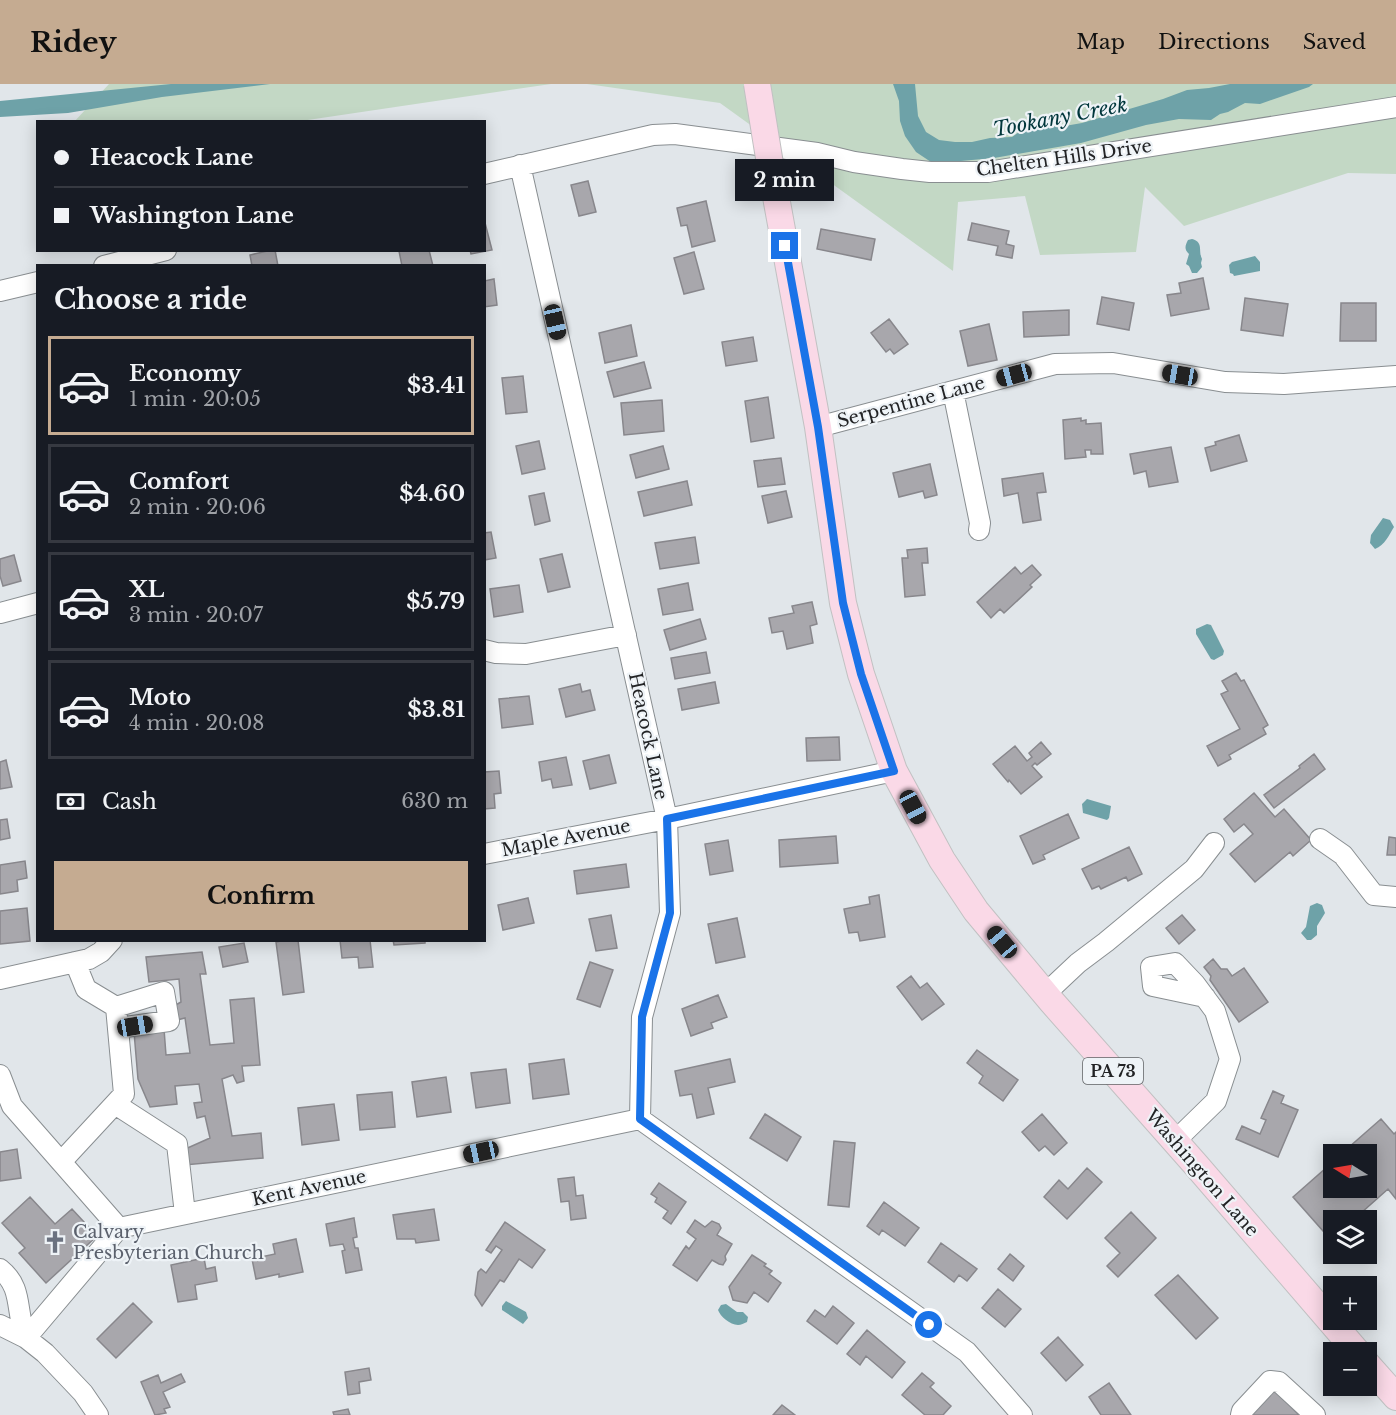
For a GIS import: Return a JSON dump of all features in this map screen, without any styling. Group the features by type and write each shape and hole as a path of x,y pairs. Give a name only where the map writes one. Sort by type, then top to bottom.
{"main road":[{"name":"Washington Lane","path":"757,84 818,427 843,603 861,674 894,771 942,860 976,911 1045,994 1349,1342"},
{"path":"1377,1375 1396,1397"}],"street":[{"name":"Chelten Hills Drive","path":"486,174 653,135 675,134 817,153 902,170 988,172 1396,107"},
{"name":"Heacock Lane","path":"520,165 667,819 670,913 642,1017 640,1119"},
{"path":"133,262 160,252"},
{"path":"0,291 36,282"},
{"name":"Serpentine Lane","path":"818,427 1055,364 1113,363 1237,383 1284,384 1396,376"},
{"path":"953,391 980,523 979,530"},
{"path":"0,612 36,603"},
{"path":"486,650 526,654 626,635"},
{"name":"Maple Avenue","path":"486,854 667,819 894,771"},
{"path":"1320,839 1343,855 1374,895 1396,897"},
{"path":"1045,994 1078,963 1107,942 1194,869 1214,843"},
{"path":"0,978 89,958 101,952 110,942"},
{"path":"75,962 86,989 116,1007 164,993 169,1021 118,1029"},
{"path":"1175,1141 1216,1101 1230,1059 1215,1011 1205,997"},
{"path":"61,1162 123,1094 116,1007"},
{"path":"0,1075 12,1106 119,1228 27,1338"},
{"path":"115,1104 177,1144 185,1214"},
{"path":"640,1119 967,1352 1022,1415"},
{"name":"Kent Avenue","path":"119,1228 640,1119"},
{"path":"0,1269 10,1276 16,1289 22,1328 27,1338"},
{"path":"0,1325 27,1338 45,1353 83,1393 98,1415"},
{"path":"1240,1415 1270,1381 1279,1382 1320,1414"}],"green space":[{"path":"109,84 551,84 308,120 76,120"},
{"path":"587,84 1396,84 1396,174 1348,173 1184,226 1145,187 1136,252 1040,255 1025,196 958,202 953,271 720,103"}],"water":[{"path":"171,84 270,84 162,97 68,113 0,117 0,101"},
{"path":"893,84 915,84 918,116 926,132 939,140 972,142 1012,137 1032,123 1059,127 1082,123 1187,90 1230,84 1313,84 1260,104 1245,103 1211,120 1179,119 1146,125 1081,143 994,158 931,162 916,152 905,136 900,121 899,101"},
{"path":"1188,240 1198,242 1202,259 1202,267 1197,273 1192,273 1186,264 1189,254 1186,246"},
{"path":"1255,256 1260,262 1260,271 1234,276 1230,273 1229,265 1232,262"},
{"path":"1383,518 1390,520 1394,527 1384,542 1375,549 1370,543 1371,535"},
{"path":"1207,624 1211,625 1224,651 1223,655 1214,660 1211,659 1196,634 1196,629"},
{"path":"1087,799 1111,806 1109,818 1107,820 1083,813 1082,804"},
{"path":"1317,903 1322,905 1325,913 1317,926 1317,935 1307,940 1301,933 1306,927 1310,906"},
{"path":"506,1301 526,1312 528,1318 523,1324 502,1310"},
{"path":"726,1304 737,1312 743,1312 748,1317 747,1322 738,1325 726,1320 718,1310 721,1305"}],"building":[{"path":"588,181 596,212 579,216 571,185"},
{"path":"706,201 715,241 692,247 687,225 681,226 677,208"},
{"path":"972,223 1009,231 1006,244 1014,246 1012,258 996,255 998,246 968,240"},
{"path":"486,227 492,250 486,251"},
{"path":"821,229 875,239 871,260 817,249"},
{"path":"275,252 278,264 252,264 250,255"},
{"path":"399,252 430,252 432,264 402,264"},
{"path":"694,252 704,289 684,294 674,258"},
{"path":"1203,278 1209,309 1171,316 1167,295 1181,293 1179,283"},
{"path":"494,279 497,305 486,307 486,281"},
{"path":"1102,297 1134,303 1129,330 1097,324"},
{"path":"1245,298 1288,304 1283,336 1241,330"},
{"path":"1341,303 1376,303 1376,341 1340,341"},
{"path":"1069,310 1069,335 1024,337 1023,312"},
{"path":"889,319 908,344 894,354 890,349 886,352 871,333"},
{"path":"989,324 997,360 968,366 960,331"},
{"path":"631,325 637,356 605,363 599,333"},
{"path":"753,337 757,361 726,366 722,342"},
{"path":"644,362 651,388 614,397 607,372"},
{"path":"523,376 527,412 506,414 502,378"},
{"path":"768,397 774,438 751,442 745,401"},
{"path":"662,400 664,431 624,435 621,403"},
{"path":"1081,418 1081,421 1086,420 1086,424 1101,423 1103,454 1091,454 1091,450 1085,450 1086,457 1065,459 1063,420"},
{"path":"1239,435 1247,461 1211,471 1205,448 1216,445 1215,442"},
{"path":"539,441 545,469 522,474 516,446"},
{"path":"663,446 669,469 636,478 630,455"},
{"path":"1171,447 1178,482 1149,487 1146,471 1134,474 1130,454"},
{"path":"781,458 785,484 758,487 754,461"},
{"path":"930,464 937,495 925,498 923,491 899,497 893,473"},
{"path":"1043,473 1046,492 1037,493 1041,520 1023,523 1018,493 1004,496 1002,479"},
{"path":"687,481 692,505 644,516 638,492"},
{"path":"786,491 792,517 768,523 762,496"},
{"path":"544,493 550,521 535,525 529,496"},
{"path":"491,532 496,558 486,560 486,533"},
{"path":"695,537 699,563 660,569 655,543"},
{"path":"927,548 928,563 922,563 925,595 905,597 902,558 908,558 907,550"},
{"path":"562,554 570,587 548,592 540,559"},
{"path":"14,555 21,581 3,586 0,576 0,559"},
{"path":"1032,565 1041,575 1030,585 1032,587 1004,613 1000,609 991,618 977,602 1015,567 1021,574"},
{"path":"688,583 693,610 663,615 658,589"},
{"path":"519,585 523,612 494,617 490,589"},
{"path":"812,602 817,624 810,626 813,643 787,649 783,631 772,633 769,618 794,613 792,606"},
{"path":"700,619 706,639 670,650 664,630"},
{"path":"706,652 710,673 675,679 671,658"},
{"path":"1236,673 1241,681 1244,680 1268,725 1263,728 1266,734 1229,755 1231,759 1218,766 1207,746 1240,729 1221,694 1228,691 1222,681"},
{"path":"715,682 719,703 682,710 678,689"},
{"path":"580,684 582,692 590,690 595,710 566,717 559,689"},
{"path":"529,696 533,724 502,728 499,699"},
{"path":"839,737 840,760 807,761 806,738"},
{"path":"1041,742 1051,754 1037,765 1035,763 1032,766 1042,777 1021,794 993,764 1015,746 1027,761 1032,757 1029,753"},
{"path":"1314,754 1325,769 1274,808 1264,795 1300,768 1299,766"},
{"path":"609,755 616,783 590,789 583,761"},
{"path":"566,757 572,785 553,788 551,779 542,781 539,762"},
{"path":"6,760 12,787 0,789 0,762"},
{"path":"499,771 501,793 494,794 495,808 486,809 486,772"},
{"path":"1254,793 1275,817 1284,809 1311,840 1293,856 1290,852 1255,882 1230,854 1253,834 1244,824 1234,832 1224,819"},
{"path":"1068,814 1079,838 1043,855 1045,859 1033,864 1020,836"},
{"path":"7,819 10,838 0,840 0,820"},
{"path":"836,836 838,863 780,867 779,840"},
{"path":"1389,837 1396,838 1396,855 1387,855"},
{"path":"728,840 733,871 710,875 705,844"},
{"path":"1129,847 1142,874 1128,881 1126,877 1101,889 1099,886 1092,889 1082,869"},
{"path":"25,861 27,878 17,880 18,891 0,894 0,865"},
{"path":"626,864 629,887 577,894 574,871"},
{"path":"879,895 885,937 860,941 858,932 849,933 844,909 870,904 869,897"},
{"path":"528,898 534,923 503,930 498,905"},
{"path":"27,908 30,941 0,944 0,911"},
{"path":"611,915 617,948 596,951 589,919"},
{"path":"1182,915 1195,930 1179,944 1166,928"},
{"path":"737,918 745,957 716,963 708,924"},
{"path":"276,942 298,942 304,992 283,995"},
{"path":"340,942 370,942 373,967 359,968 358,957 342,958"},
{"path":"393,942 425,942 425,943 394,945"},
{"path":"244,943 248,962 223,967 219,947"},
{"path":"202,952 206,974 200,974 210,1045 234,1043 230,1000 254,998 260,1065 242,1066 244,1081 237,1083 233,1075 222,1079 232,1136 261,1133 263,1158 184,1165 183,1150 210,1138 205,1116 197,1118 194,1103 202,1102 199,1084 175,1086 177,1104 150,1107 138,1079 134,1032 164,1029 166,1055 190,1053 185,1018 177,1020 174,1006 181,1002 179,979 149,982 146,957"},
{"path":"1213,959 1221,969 1227,969 1232,976 1244,968 1268,1002 1239,1022 1210,980 1211,976 1204,967"},
{"path":"590,962 613,970 600,1007 577,999"},
{"path":"911,976 920,988 927,983 944,1004 922,1020 897,987"},
{"path":"718,995 727,1017 711,1023 713,1028 691,1036 682,1009"},
{"path":"977,1050 1018,1080 1003,1101 979,1083 983,1076 967,1063"},
{"path":"564,1059 569,1094 533,1099 529,1064"},
{"path":"730,1059 735,1082 708,1088 714,1114 697,1118 692,1094 680,1096 675,1071"},
{"path":"506,1069 510,1103 476,1108 471,1073"},
{"path":"446,1077 451,1112 417,1117 412,1082"},
{"path":"1273,1091 1284,1096 1281,1103 1298,1110 1278,1157 1236,1139 1242,1126 1260,1134 1266,1120 1261,1118"},
{"path":"392,1092 395,1127 360,1130 357,1095"},
{"path":"334,1104 339,1140 302,1145 298,1108"},
{"path":"765,1114 801,1137 787,1161 750,1138"},
{"path":"1042,1114 1067,1143 1054,1155 1045,1146 1039,1151 1022,1132"},
{"path":"1381,1119 1394,1134 1396,1132 1396,1199 1388,1189 1364,1210 1323,1210 1323,1231 1293,1197 1323,1171 1323,1198 1377,1198 1377,1144 1353,1144"},
{"path":"834,1141 855,1143 849,1207 828,1205"},
{"path":"17,1149 21,1178 0,1181 0,1152"},
{"path":"1087,1168 1102,1182 1067,1219 1044,1197 1059,1180 1068,1189"},
{"path":"574,1177 576,1196 583,1195 586,1218 571,1220 569,1201 561,1202 558,1179"},
{"path":"659,1183 686,1202 671,1224 663,1218 668,1211 655,1202 657,1198 651,1194"},
{"name":"Calvary Presbyterian Church","path":"30,1197 55,1224 72,1209 97,1236 46,1283 19,1253 25,1248 2,1223"},
{"path":"884,1202 919,1228 905,1246 882,1230 879,1235 867,1226"},
{"path":"434,1209 439,1240 416,1243 415,1239 397,1239 393,1215"},
{"path":"1131,1212 1156,1238 1118,1277 1107,1266 1120,1253 1105,1238"},
{"path":"354,1218 357,1237 353,1238 355,1248 358,1248 362,1270 346,1273 343,1244 330,1246 326,1224"},
{"path":"695,1220 705,1227 712,1221 719,1224 721,1228 717,1235 732,1244 723,1265 712,1260 697,1281 673,1265 686,1246 689,1249 696,1239 687,1232"},
{"path":"505,1222 545,1250 532,1268 519,1259 504,1282 500,1280 482,1306 475,1295 478,1272 481,1269 486,1273 502,1250 496,1246 491,1253 486,1250"},
{"path":"296,1239 303,1272 256,1279 252,1259 275,1254 273,1244"},
{"path":"941,1243 977,1269 967,1281 959,1275 954,1282 928,1262"},
{"path":"1010,1254 1024,1266 1013,1281 998,1269"},
{"path":"752,1255 766,1264 764,1266 772,1271 769,1274 781,1283 768,1302 754,1292 747,1303 733,1300 729,1287"},
{"path":"204,1258 206,1269 215,1267 217,1281 195,1285 197,1299 178,1302 171,1265"},
{"path":"1178,1275 1218,1318 1196,1339 1155,1295"},
{"path":"998,1289 1021,1309 1005,1327 982,1308"},
{"path":"133,1303 152,1322 116,1358 97,1339"},
{"path":"833,1306 854,1323 837,1344 807,1321 815,1310 825,1317"},
{"path":"867,1330 905,1362 892,1378 866,1356 860,1365 847,1354"},
{"path":"1058,1337 1083,1365 1066,1381 1041,1353"},
{"path":"369,1368 371,1380 359,1382 360,1393 348,1395 345,1372"},
{"path":"922,1373 934,1383 930,1387 951,1406 943,1415 925,1415 902,1395"},
{"path":"181,1374 185,1382 163,1392 170,1407 164,1409 166,1413 155,1415 141,1382 158,1375 161,1383"},
{"path":"1109,1383 1131,1415 1101,1415 1089,1397"},
{"path":"1274,1389 1299,1415 1247,1415"},
{"path":"782,1405 795,1415 773,1415"},
{"path":"348,1409 350,1415 334,1415 333,1412"}],"place":[{"name":"Calvary Presbyterian Church","path":"55,1242"}],"route":[{"path":"785,246 818,427 843,603 861,674 894,771 667,819 670,913 642,1017 640,1119 929,1325"}],"water label":[{"name":"Tookany Creek","path":"1060,117"}]}
